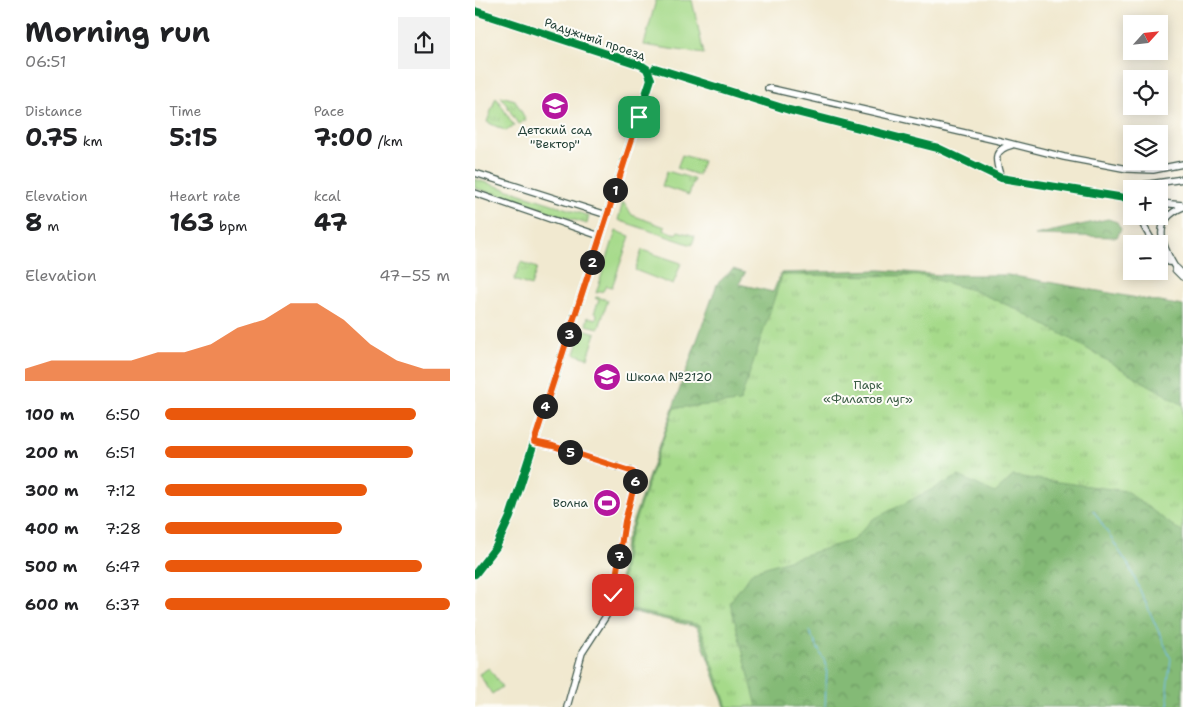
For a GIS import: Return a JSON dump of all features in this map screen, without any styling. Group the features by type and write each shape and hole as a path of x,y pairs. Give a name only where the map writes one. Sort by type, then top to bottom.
{"street":[{"name":"Радужный проезд","path":"475,11 645,66 651,79 607,215"},
{"path":"655,68 789,110 938,148 1001,178 1123,199"},
{"path":"767,88 1064,157 1128,169 1153,170 1183,164"},
{"path":"1001,178 996,158 999,151 1004,147 1014,144"},
{"path":"475,172 607,215 507,525 496,547 475,574"},
{"path":"1168,181 1183,179"},
{"path":"475,193 600,236"},
{"path":"1168,204 1183,206"},
{"path":"1176,269 1166,253 1161,238 1163,225 1171,214 1183,206"},
{"path":"1168,261 1183,276"},
{"path":"534,442 553,446 633,472 636,479 625,521 613,595 606,616 583,653 567,707"}],"green space":[{"path":"656,0 692,0 704,54 644,45"},
{"path":"501,96 515,100 526,120 518,124"},
{"path":"496,97 514,126 506,131 487,122"},
{"path":"682,155 703,161 698,175 677,168"},
{"path":"667,171 694,179 689,195 662,186"},
{"path":"475,179 589,216 587,224 475,188"},
{"path":"623,202 632,215 665,227 664,230 676,234 678,231 695,236 692,245 618,220"},
{"path":"1108,219 1117,222 1121,229 1117,237 1035,235"},
{"path":"616,231 630,236 612,287 606,286 603,291 596,293"},
{"path":"642,250 681,263 673,285 635,270"},
{"path":"521,262 537,268 531,286 514,280"},
{"path":"733,269 745,273 739,284 773,292 781,273 881,270 940,275 1008,275 1183,306 1183,707 725,707 697,627 616,608 625,543 717,284"},
{"name":"Парк «Филатов луг»","path":"782,275 922,276 972,290 1014,308 1183,405 1183,533 1126,491 1013,476 995,493 959,476 873,519 853,540 753,571 730,602 757,707 727,707 700,625 619,607 627,544 674,408 740,402"},
{"path":"596,297 608,300 599,328 586,325 588,317 596,319 597,314 594,313 599,300"},
{"path":"583,329 596,333 588,358 575,354"},
{"path":"489,668 502,687 492,694 479,674"}],"waterway":[{"path":"1093,510 1129,566 1171,659 1167,688 1169,707"},
{"path":"809,631 827,666 825,707"}],"cycle path":[{"path":"475,11 641,65 647,69 651,79 510,517 496,547 475,574"},
{"path":"655,68 789,110 938,148 1001,178 1123,198"}],"place":[{"name":"Детский сад \"Вектор\"","path":"555,106"},
{"name":"Школа №2120","path":"607,377"},
{"name":"Волна","path":"607,503"}],"route":[{"path":"613,595 625,521 636,479 633,472 553,446 534,442 639,117"}]}
